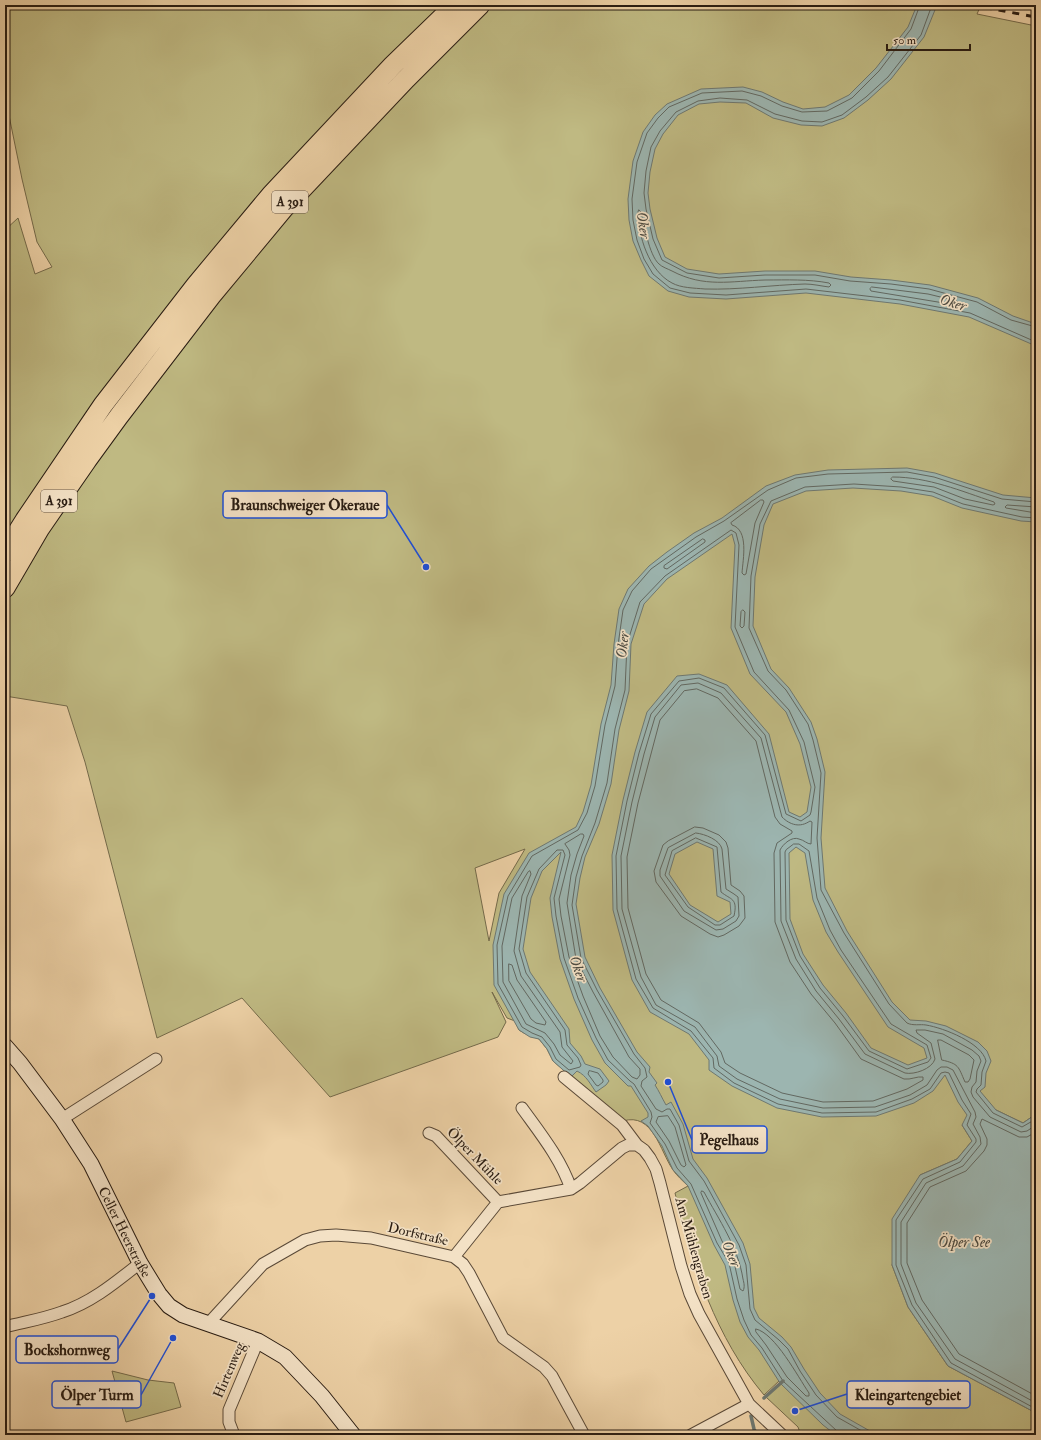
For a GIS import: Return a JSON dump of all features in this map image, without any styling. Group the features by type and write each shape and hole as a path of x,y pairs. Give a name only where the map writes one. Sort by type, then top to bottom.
{"highway":[{"name":"A 391","path":"5,552 103,405 196,285 271,195 393,65 455,5"},
{"name":"A 391","path":"5,588 40,528 119,416 211,296 284,208 406,79 480,5"}],"main road":[{"name":"Celler Heerstraße","path":"5,1046 20,1063 62,1119 91,1164 140,1263 159,1294 169,1306 183,1315 258,1341 285,1357 322,1396 353,1435"}],"street":[{"path":"62,1119 156,1059"},
{"name":"Am Mühlengraben","path":"564,1077 622,1124 637,1145 647,1154 656,1169 681,1266 696,1308 749,1404 782,1435"},
{"path":"522,1108 546,1140 568,1179 571,1189"},
{"name":"Ölper Mühle","path":"429,1133 436,1136 498,1202"},
{"path":"454,1257 498,1202 571,1189 580,1184 622,1148 628,1145 637,1145"},
{"name":"Dorfstraße","path":"208,1324 263,1264 305,1240 320,1236 371,1238 454,1257 463,1264 469,1273 504,1338 544,1367 552,1376 584,1435"},
{"path":"5,1327 63,1312 79,1305 107,1289 140,1263"},
{"name":"Hirtenweg","path":"234,1435 229,1422 229,1410 258,1341"},
{"path":"691,1435 749,1404"}],"shaded area":[{"path":"5,5 981,5 977,14 1036,26 1036,1114 1023,1123 996,1110 962,1125 972,1141 957,1159 920,1175 892,1265 908,1307 948,1366 1036,1413 1036,1435 801,1435 798,1427 766,1397 780,1383 779,1381 764,1395 732,1350 719,1325 698,1274 689,1247 675,1193 688,1186 673,1170 654,1135 642,1122 633,1120 623,1121 553,1061 547,1049 539,1039 519,1030 515,1021 507,1018 492,992 506,1022 498,1037 330,1097 242,998 157,1038 85,762 67,706 5,696 5,230 18,218 35,274 52,267 37,242 5,96","holes":["525,849 499,893 489,941 475,868"]},
{"path":"112,1371 148,1380 174,1383 181,1407 126,1422"}],"water":[{"name":"Oker","path":"917,5 937,5 924,37 891,79 868,100 844,118 822,126 801,125 773,118 746,103 720,102 699,104 678,115 663,134 655,149 650,172 648,193 657,238 665,257 687,269 719,274 765,271 815,271 851,277 930,285 978,298 1013,316 1036,324 1036,346 969,317 900,304 806,293 726,299 689,297 668,291 649,276 633,241 629,220 628,199 633,161 643,132 655,115 667,104 701,89 743,87 762,92 803,109 825,107 849,95 876,68 908,27"},
{"path":"907,468 935,473 1003,495 1036,498 1036,522 1021,521 962,508 932,496 901,491 853,488 806,491 773,504 764,525 755,577 753,626 771,669 789,688 811,722 817,739 825,772 821,838 825,888 847,931 892,1002 910,1020 926,1021 946,1026 978,1042 987,1051 991,1061 986,1073 985,1087 980,1091 996,1110 1023,1123 1036,1114 1036,1413 948,1366 908,1307 892,1265 892,1219 920,1175 957,1159 972,1141 962,1125 967,1115 958,1102 945,1075 933,1091 914,1103 876,1116 822,1117 777,1108 732,1086 709,1070 709,1060 689,1034 650,1012 632,980 613,910 612,855 623,800 647,712 677,676 699,674 727,685 769,734 789,812 800,817 807,812 811,787 800,744 786,712 750,674 731,628 735,545 732,534 667,579 644,604 631,644 629,691 619,730 611,784 599,824 585,857 576,904 585,957 600,988 637,1052 650,1067 649,1072 657,1083 655,1085 666,1105 671,1102 683,1124 693,1159 707,1178 743,1243 750,1264 754,1308 759,1318 782,1337 791,1347 820,1393 840,1414 877,1435 836,1435 823,1425 780,1383 759,1350 748,1337 740,1322 725,1265 714,1245 688,1186 673,1170 662,1146 648,1126 641,1121 648,1117 648,1113 631,1086 628,1086 605,1063 592,1040 574,999 560,959 550,898 561,852 542,871 531,898 523,949 530,972 569,1029 570,1043 581,1056 585,1064 600,1069 609,1081 606,1085 596,1092 583,1075 577,1071 571,1077 553,1061 547,1049 539,1039 530,1037 519,1030 494,985 493,945 504,894 529,853 576,827 583,812 591,785 601,724 611,685 614,644 619,609 628,589 649,566 667,552 694,533 722,518 766,486 795,475 828,470","holes":["697,842 713,849 717,896 730,902 731,914 718,922 690,905 669,874 675,854","796,847 805,853 813,900 826,932 838,952 888,1027 924,1048 927,1058 908,1065 871,1048 846,1013 823,985 803,954 790,919 789,853"]}],"waterway":[{"path":"764,1398 783,1381"},
{"path":"751,1416 757,1435"}],"railway":[{"path":"971,5 1036,17"}],"place":[{"name":"Braunschweiger Okeraue","path":"426,567"},
{"name":"Pegelhaus","path":"668,1082"},
{"name":"Bockshornweg","path":"152,1296"},
{"name":"Ölper Turm","path":"173,1338"},
{"name":"Kleingartengebiet","path":"795,1411"}],"water label":[{"name":"Ölper See","path":"964,1242"}]}
